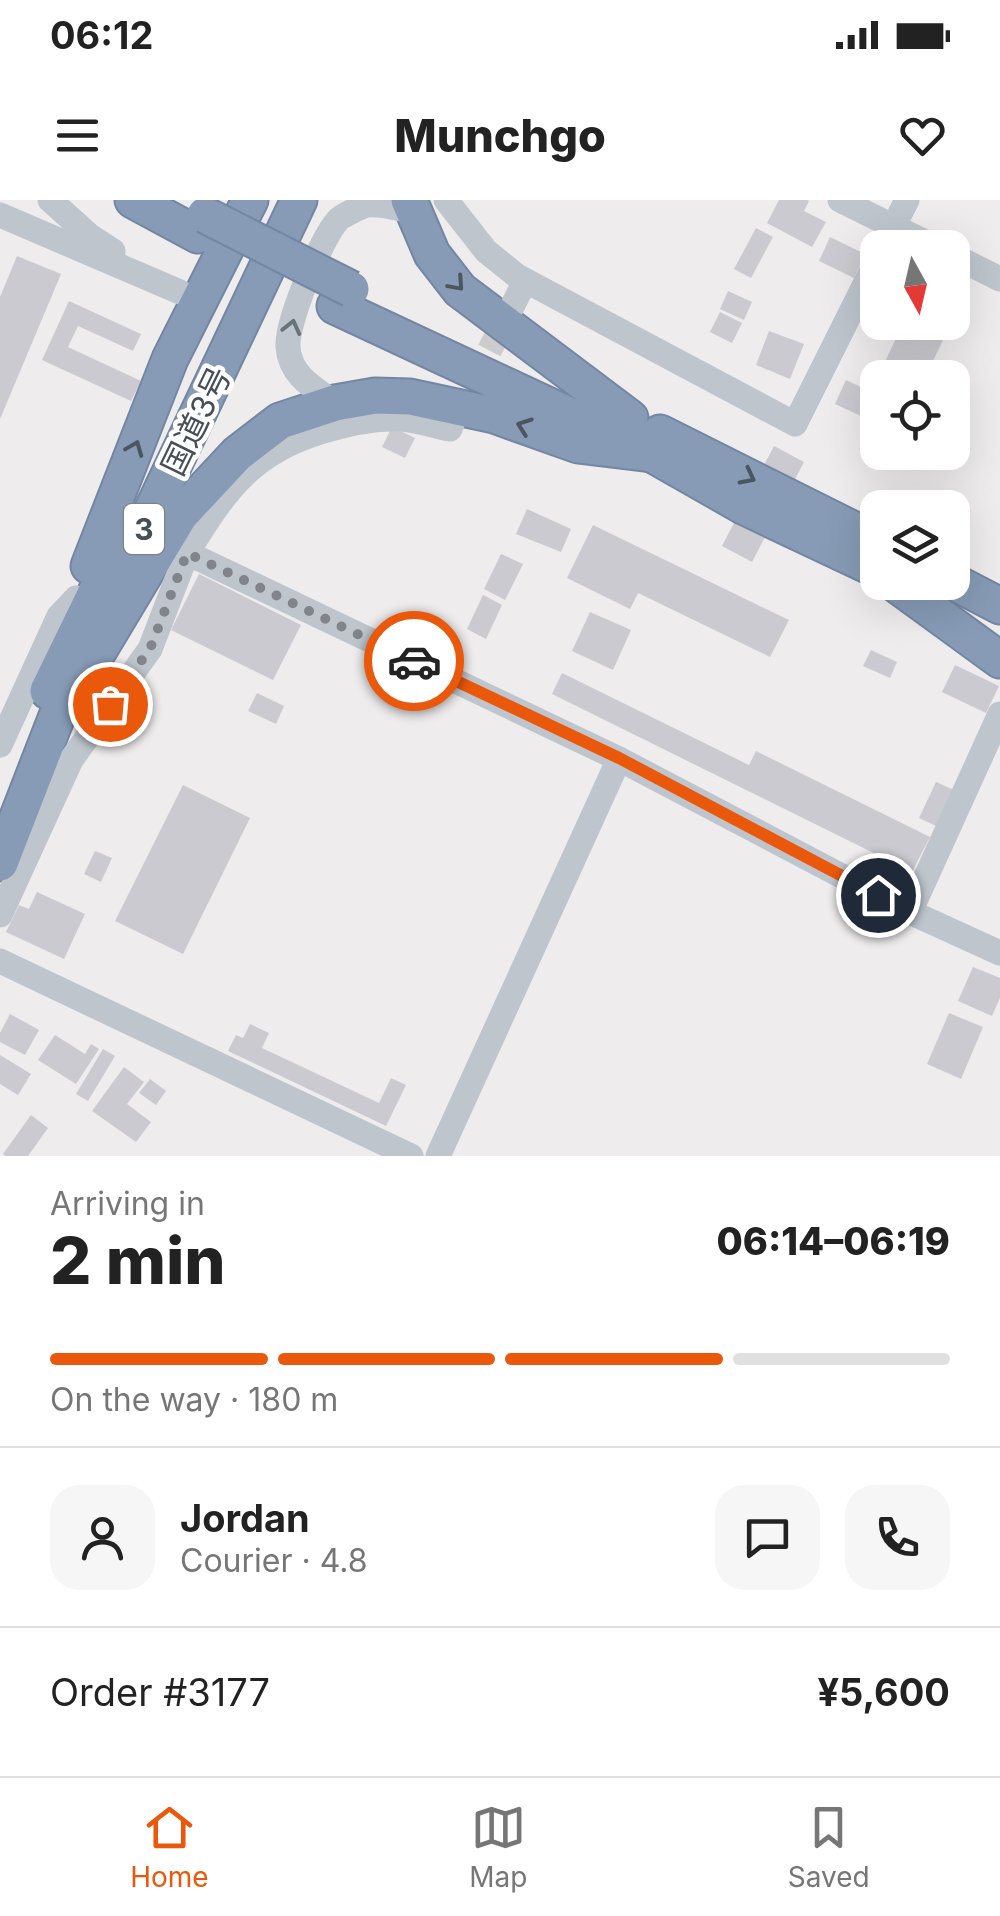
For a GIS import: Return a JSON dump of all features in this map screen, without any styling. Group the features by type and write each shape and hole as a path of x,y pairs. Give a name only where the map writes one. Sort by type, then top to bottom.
{"highway":[{"path":"133,200 202,225 652,454 746,506 860,553"},
{"path":"172,200 202,225"},
{"path":"4,771 170,359 189,298 250,200"},
{"name":"国道3号","path":"4,771 224,328 280,200"},
{"name":"国道3号","path":"0,864 64,695 300,200"},
{"path":"423,204 432,254 460,290 630,418"},
{"path":"343,298 630,418 860,550"},
{"path":"64,695 87,670 180,515 237,454 280,420 336,402 375,396 410,397 494,415 578,445 652,454"},
{"path":"970,570 1000,581"},
{"path":"970,590 1000,606"},
{"path":"927,600 1000,660"},
{"path":"948,600 1000,630"}],"street":[{"path":"50,200 90,236 189,298"},
{"path":"840,200 879,230"},
{"path":"892,230 907,200"},
{"path":"336,402 302,381 296,372 288,348 291,324 324,244 340,219 367,205 423,204 526,281 795,424 860,294"},
{"path":"0,215 189,298"},
{"path":"970,264 1000,279"},
{"path":"512,307 526,281"},
{"path":"0,915 70,760 150,649 187,553 212,512 253,465 285,443 348,424 398,419 450,429 455,416"},
{"path":"187,553 619,758 910,912 1000,953"},
{"path":"910,912 1000,714"},
{"path":"438,1156 619,758"},
{"path":"0,961 411,1156"}],"building":[{"path":"779,200 807,200 804,211 826,222 812,247 767,223"},
{"path":"756,228 773,237 751,278 734,269"},
{"path":"830,237 860,252 854,278 819,261"},
{"path":"17,256 61,274 0,419 0,297"},
{"path":"728,291 752,302 744,320 720,309"},
{"path":"69,301 141,334 133,351 78,326 68,347 141,381 131,401 42,360"},
{"path":"720,312 742,323 732,343 710,332"},
{"path":"769,331 804,344 790,379 756,365"},
{"path":"895,340 943,340 934,360 886,360"},
{"path":"846,380 860,387 860,416 835,404"},
{"path":"392,427 415,438 405,458 382,447"},
{"path":"774,446 804,462 752,562 722,546"},
{"path":"527,509 571,529 561,552 516,534"},
{"path":"593,525 789,620 770,657 638,593 630,609 567,578"},
{"path":"501,554 523,564 505,600 484,589"},
{"path":"199,574 301,625 273,680 171,630"},
{"path":"483,595 502,605 486,639 467,629"},
{"path":"590,612 631,630 613,670 572,651"},
{"path":"871,650 897,662 890,678 863,666"},
{"path":"955,665 999,686 986,713 942,692"},
{"path":"562,673 749,765 756,751 930,837 912,872 552,694"},
{"path":"257,693 284,706 276,724 248,711"},
{"path":"936,782 954,790 936,826 919,818"},
{"path":"183,785 250,818 183,954 115,921"},
{"path":"95,851 112,858 101,882 84,874"},
{"path":"37,892 85,914 64,959 6,932 19,905 29,909"},
{"path":"973,967 1000,978 1000,998 992,1016 958,1001"},
{"path":"949,1013 983,1027 961,1079 927,1064"},
{"path":"10,1014 39,1030 25,1055 0,1042 0,1033"},
{"path":"250,1024 269,1033 262,1048 379,1103 391,1078 406,1085 386,1126 228,1051 236,1035 243,1038"},
{"path":"55,1035 85,1054 91,1044 99,1049 76,1084 38,1060"},
{"path":"103,1049 115,1056 88,1101 76,1094"},
{"path":"0,1055 31,1074 18,1095 0,1084"},
{"path":"124,1067 144,1082 127,1104 151,1122 136,1142 92,1111"},
{"path":"150,1079 166,1091 156,1105 139,1093"},
{"path":"31,1115 48,1128 28,1156 5,1156 3,1154"}],"tunnel":[{"path":"455,416 510,311"}],"way so far":[{"path":"110,704 150,649 187,553 414,661"}],"route":[{"path":"414,661 619,758 878,895"}]}
